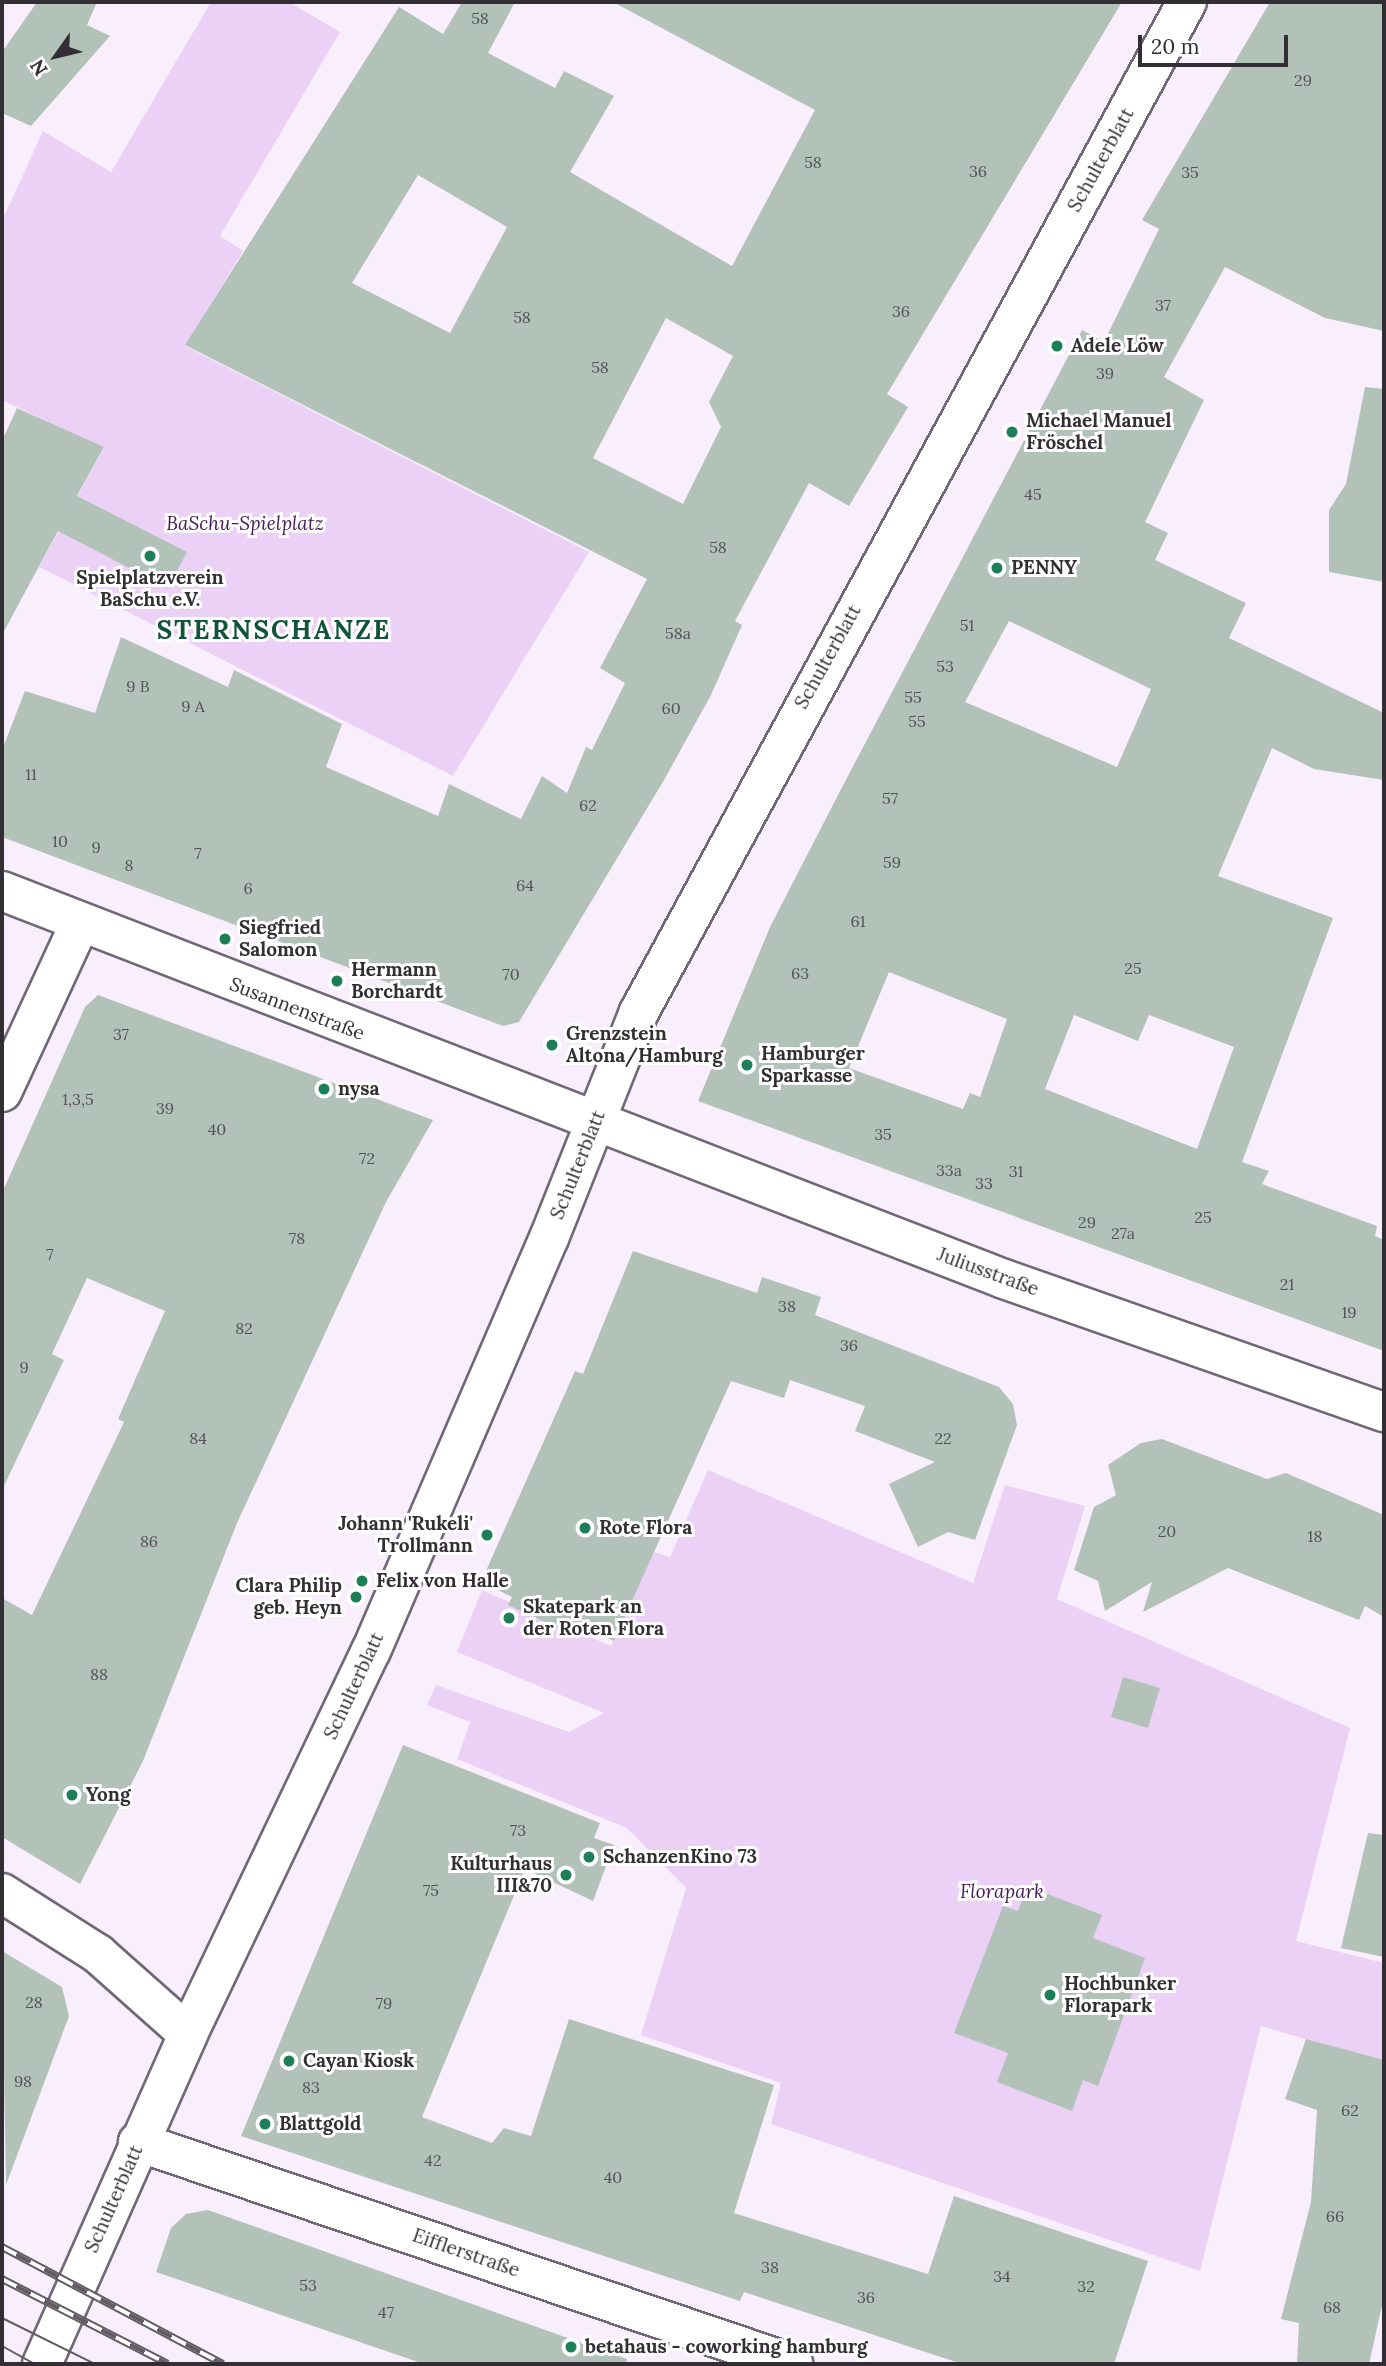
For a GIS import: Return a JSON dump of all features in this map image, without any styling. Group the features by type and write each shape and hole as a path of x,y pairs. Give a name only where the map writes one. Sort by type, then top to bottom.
{"street":[{"name":"Schulterblatt","path":"42,2364 138,2142 371,1651 639,1012 737,823 1187,2"},
{"name":"Susannenstraße","path":"2,891 79,925 594,1124"},
{"path":"2,1092 79,925"},
{"name":"Juliusstraße","path":"594,1124 1004,1279 1384,1412"},
{"path":"2,1893 98,1954 188,2034"},
{"name":"Eifflerstraße","path":"138,2142 793,2364"}],"green space":[{"name":"BaSchu-Spielplatz","path":"211,2 289,2 340,32 220,236 243,251 185,346 589,552 453,776 39,567 104,448 2,400 2,221 43,131 111,172"},
{"name":"Florapark","path":"708,1470 973,1583 1005,1485 1085,1506 1057,1599 1350,1728 1296,1941 1384,1963 1384,2062 1261,2026 1200,2271 771,2124 781,2083 641,2035 686,1888 627,1828 457,1759 470,1722 427,1705 436,1685 569,1732 604,1713 457,1652 482,1590 611,1646 654,1552 670,1557"}],"building":[{"path":"37,2 97,2 87,25 110,36 31,126 2,113 2,52"},
{"path":"462,2 515,2 488,53 555,88 564,71 614,96 570,172 732,266 815,110 613,2 1122,2 887,394 908,407 849,506 809,483 735,621 742,625 711,695 664,780 519,1022 503,1026 2,837 2,750 25,691 95,713 121,637 228,687 234,670 342,724 326,767 438,816 449,784 521,819 542,776 567,793 586,747 592,750 625,683 600,668 647,579 185,345 399,7 443,34","holes":["418,175 507,227 450,333 352,283","666,318 733,356 709,402 721,427 683,504 593,458"]},
{"path":"1270,2 1384,2 1384,331 1325,318 1225,267 1164,377 1204,400 1145,522 1168,533 1155,560 1246,603 1229,638 1384,713 1384,780 1314,769 1272,748 1218,876 1333,918 1242,1162 1269,1171 1262,1184 1377,1226 1375,1236 1384,1240 1384,1351 698,1101 770,927 1082,330 1104,342 1159,229 1142,220","holes":["1009,621 1151,689 1117,767 965,702","889,972 1007,1019 980,1097 970,1093 963,1109 849,1068","1074,1015 1138,1041 1149,1015 1234,1047 1197,1149 1045,1089"]},
{"path":"1365,387 1384,389 1384,582 1329,572 1329,510 1346,484"},
{"path":"17,408 104,447 77,496 187,552 168,588 58,531 2,635 2,441"},
{"path":"98,995 433,1120 386,1202 237,1523 143,1761 80,1884 2,1837 2,1598 32,1615 124,1422 118,1419 165,1311 87,1278 52,1354 64,1360 2,1490 2,1193 85,1007"},
{"path":"633,1251 757,1293 762,1277 821,1297 815,1315 999,1387 1013,1404 1017,1425 975,1540 948,1532 918,1547 889,1484 935,1462 855,1431 865,1406 790,1380 784,1398 731,1381 614,1641 584,1628 580,1638 508,1605 512,1597 481,1582 575,1371 583,1374"},
{"path":"1162,1439 1267,1479 1286,1473 1384,1515 1384,1617 1365,1606 1359,1620 1228,1568 1143,1612 1152,1582 1105,1611 1098,1581 1074,1570 1094,1507 1116,1495 1108,1465 1141,1443"},
{"path":"1123,1677 1160,1688 1148,1728 1111,1717"},
{"path":"403,1745 600,1823 594,1838 614,1845 593,1901 525,1869 422,2117 492,2143 504,2128 531,2136 569,2019 774,2085 734,2213 928,2274 954,2196 1148,2261 1114,2364 962,2364 744,2292 740,2301 241,2136"},
{"path":"1368,1833 1384,1835 1384,1957 1341,1948"},
{"name":"Hochbunker Florapark","path":"1027,1886 1102,1915 1093,1938 1145,1958 1098,2086 1083,2080 1072,2111 997,2082 1008,2053 954,2033 1003,1906 1018,1911"},
{"path":"2,1951 62,1987 69,2016 6,2185"},
{"path":"1306,2039 1384,2060 1384,2296 1369,2364 1297,2364 1299,2323 1281,2319 1311,2202 1317,2110 1285,2099"},
{"path":"208,2210 627,2359 626,2364 424,2364 156,2272 171,2228 186,2214"}],"tram line":[{"path":"2,2318 95,2364"},
{"path":"2,2346 35,2364"}],"railway":[{"path":"2,2247 223,2364"},
{"path":"2,2279 168,2364"}],"place":[{"name":"Adele Löw","path":"1057,346"},
{"name":"Michael Manuel Fröschel","path":"1012,432"},
{"name":"Spielplatzverein BaSchu e.V.","path":"150,556"},
{"name":"PENNY","path":"997,568"},
{"name":"Siegfried Salomon","path":"225,939"},
{"name":"Hermann Borchardt","path":"337,981"},
{"name":"Grenzstein Altona/Hamburg","path":"552,1045"},
{"name":"Hamburger Sparkasse","path":"747,1065"},
{"name":"nysa","path":"324,1089"},
{"name":"Rote Flora","path":"585,1528"},
{"name":"Johann 'Rukeli' Trollmann","path":"487,1535"},
{"name":"Felix von Halle","path":"362,1581"},
{"name":"Clara Philip geb. Heyn","path":"356,1597"},
{"name":"Skatepark an der Roten Flora","path":"509,1618"},
{"name":"Yong","path":"72,1795"},
{"name":"SchanzenKino 73","path":"589,1857"},
{"name":"Kulturhaus III&70","path":"566,1875"},
{"name":"Hochbunker Florapark","path":"1050,1995"},
{"name":"Cayan Kiosk","path":"289,2061"},
{"name":"Blattgold","path":"265,2124"},
{"name":"betahaus - coworking hamburg","path":"571,2347"}],"district":[{"name":"STERNSCHANZE","path":"274,630"}]}
